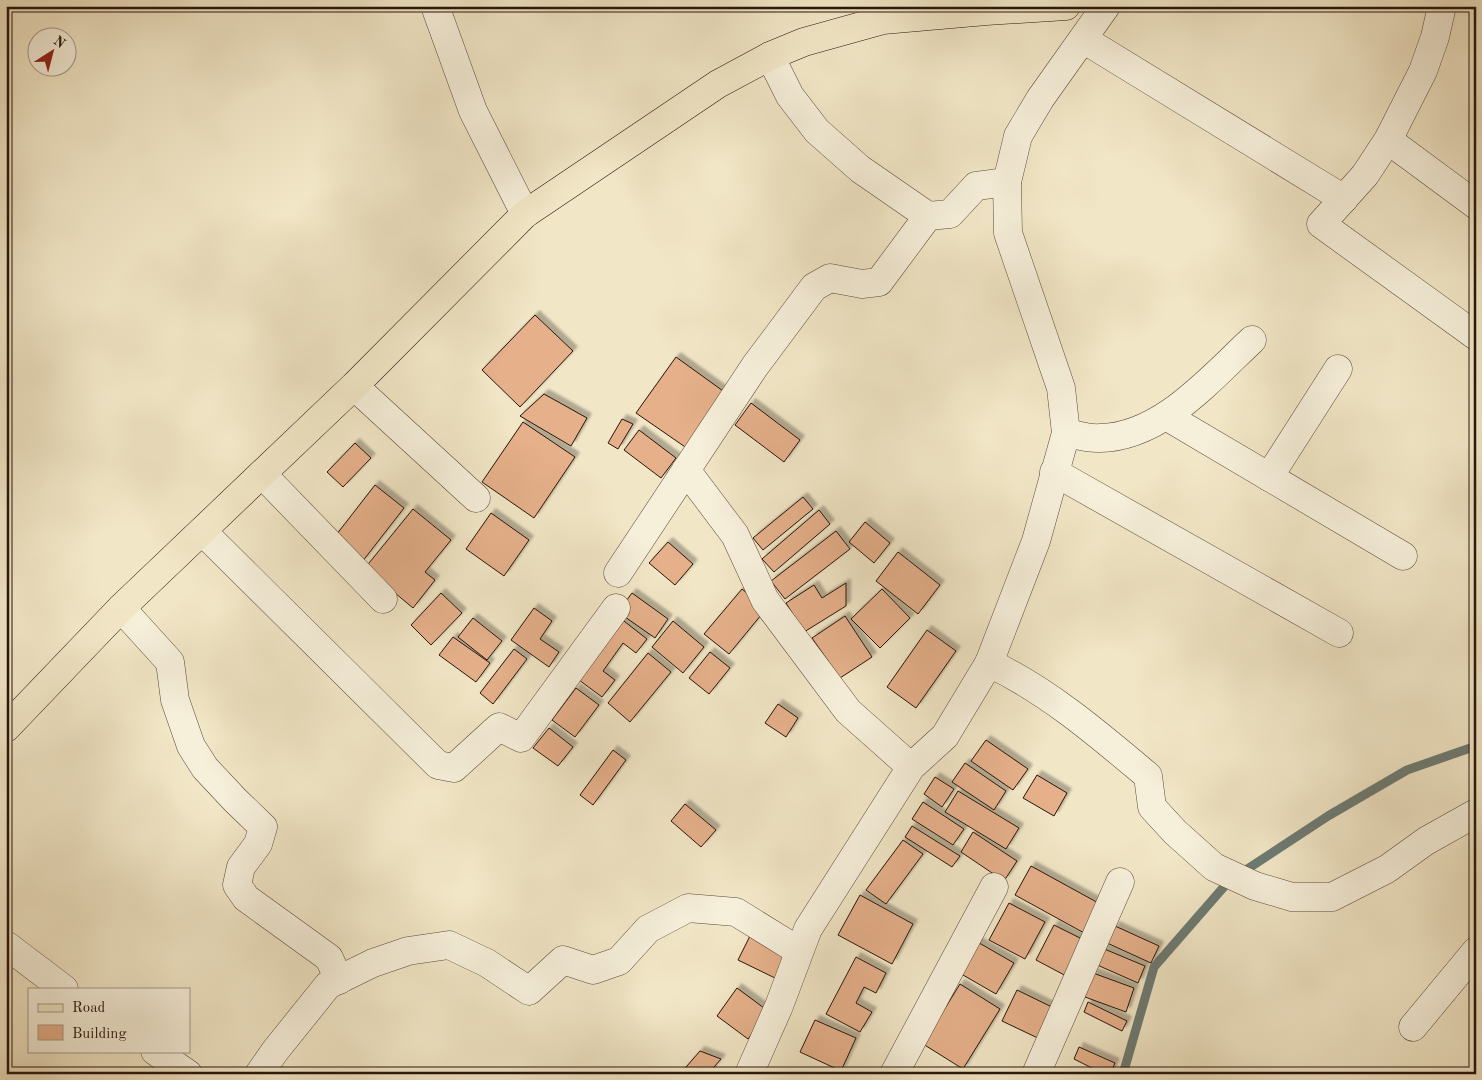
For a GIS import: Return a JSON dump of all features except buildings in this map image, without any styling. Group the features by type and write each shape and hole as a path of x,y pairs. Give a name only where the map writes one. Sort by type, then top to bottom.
{"main road":[{"path":"6,728 121,608 354,386 525,214 718,84 770,56 804,42 883,20 1066,6"}],"street":[{"path":"435,6 473,111 525,214"},
{"path":"758,1071 779,1006 808,929 911,767 945,736 989,662 1036,541 1066,433 1061,388 1008,233 1007,182 1018,136 1040,99 1106,6"},
{"path":"1442,6 1435,37 1423,71 1388,140 1365,175 1321,224 1476,336"},
{"path":"1083,39 1344,199"},
{"path":"770,56 790,96 817,131 860,168 928,216 950,214 976,186 1007,182"},
{"path":"1388,140 1476,205"},
{"path":"618,573 755,366 814,287 830,278 862,284 879,282 928,216"},
{"path":"1066,433 1100,438 1134,433 1184,404 1252,340"},
{"path":"1269,477 1338,369"},
{"path":"354,386 476,498"},
{"path":"1166,416 1403,556"},
{"path":"686,470 735,536 765,600 848,711 911,767"},
{"path":"1054,472 1338,633"},
{"path":"262,474 383,599"},
{"path":"202,531 438,765 454,768 499,727 521,738 616,608"},
{"path":"121,608 170,662 176,700 191,746 200,761 235,800 263,827 258,844 241,867 237,885 246,898 329,958 339,980"},
{"path":"989,662 1013,674 1054,701 1148,776 1152,807 1176,832 1214,867 1255,886 1292,897 1332,896 1387,870 1426,842 1476,812"},
{"path":"1036,1074 1120,882"},
{"path":"894,1074 994,886"},
{"path":"259,1074 328,985 373,963 408,950 449,945 487,963 529,990 563,960 593,970 619,961 648,929 688,908 736,912 799,951"},
{"path":"6,945 63,988"},
{"path":"1413,1027 1476,952"},
{"path":"156,1052 188,1074"}],"waterway":[{"path":"1123,1074 1154,967 1229,881 1328,816 1407,770 1476,746"}]}
